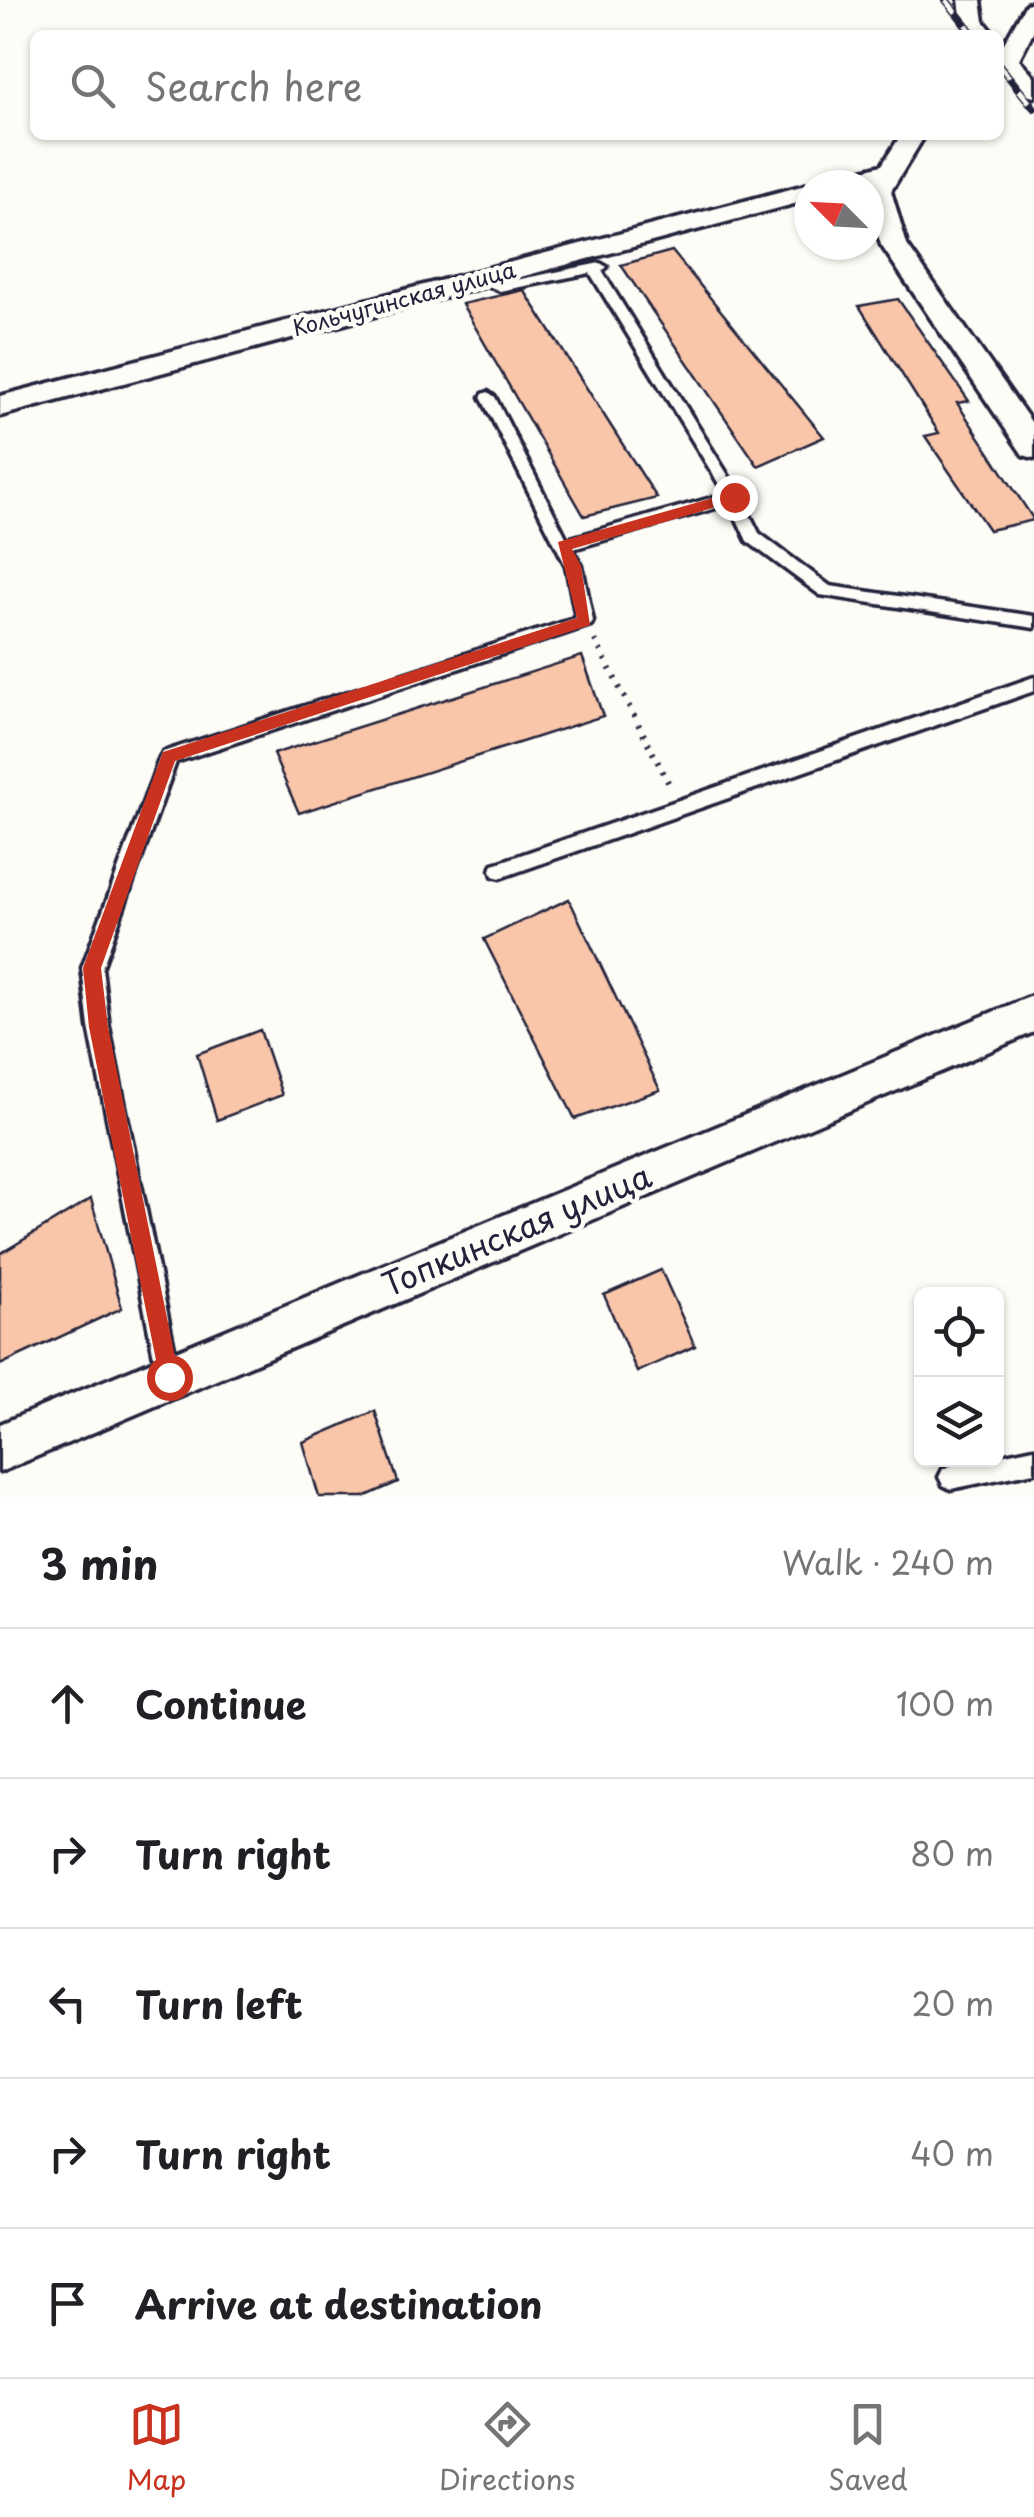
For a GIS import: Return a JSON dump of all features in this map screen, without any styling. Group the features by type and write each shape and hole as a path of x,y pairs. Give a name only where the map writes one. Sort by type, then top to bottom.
{"street":[{"path":"970,0 972,22 979,30"},
{"path":"1004,54 1034,9"},
{"path":"1004,57 1034,90"},
{"path":"910,140 885,180 894,245 1034,448"},
{"name":"Кольчугинская улица","path":"0,406 794,196"},
{"name":"Топкинская улица","path":"0,1448 1034,1014"}],"lane":[{"path":"479,279 500,287 597,268 734,497 753,537 826,592 1034,622"},
{"path":"169,1377 98,1027 92,968 169,757 585,621 574,566 488,397"},
{"path":"563,546 734,497"},
{"path":"500,870 1034,684"},
{"path":"952,1477 1034,1460"}],"path":[{"path":"585,621 681,807"}],"building":[{"path":"672,251 824,437 758,466 621,265"},
{"path":"524,290 657,498 584,516 462,304"},
{"path":"898,299 969,401 957,403 1034,520 989,530 925,436 939,433 859,306"},
{"path":"582,656 603,716 299,813 273,754"},
{"path":"569,899 660,1090 575,1119 484,939"},
{"path":"260,1030 282,1095 217,1120 197,1054"},
{"path":"91,1199 122,1308 0,1365 0,1254"},
{"path":"661,1270 695,1346 637,1372 604,1295"},
{"path":"375,1411 398,1482 364,1497 319,1497 303,1442"}],"railway":[{"path":"946,0 970,30"},
{"path":"1004,71 1034,108"}],"route":[{"path":"169,1377 98,1027 92,968 169,757 585,621 574,566 563,546 734,497"}]}
